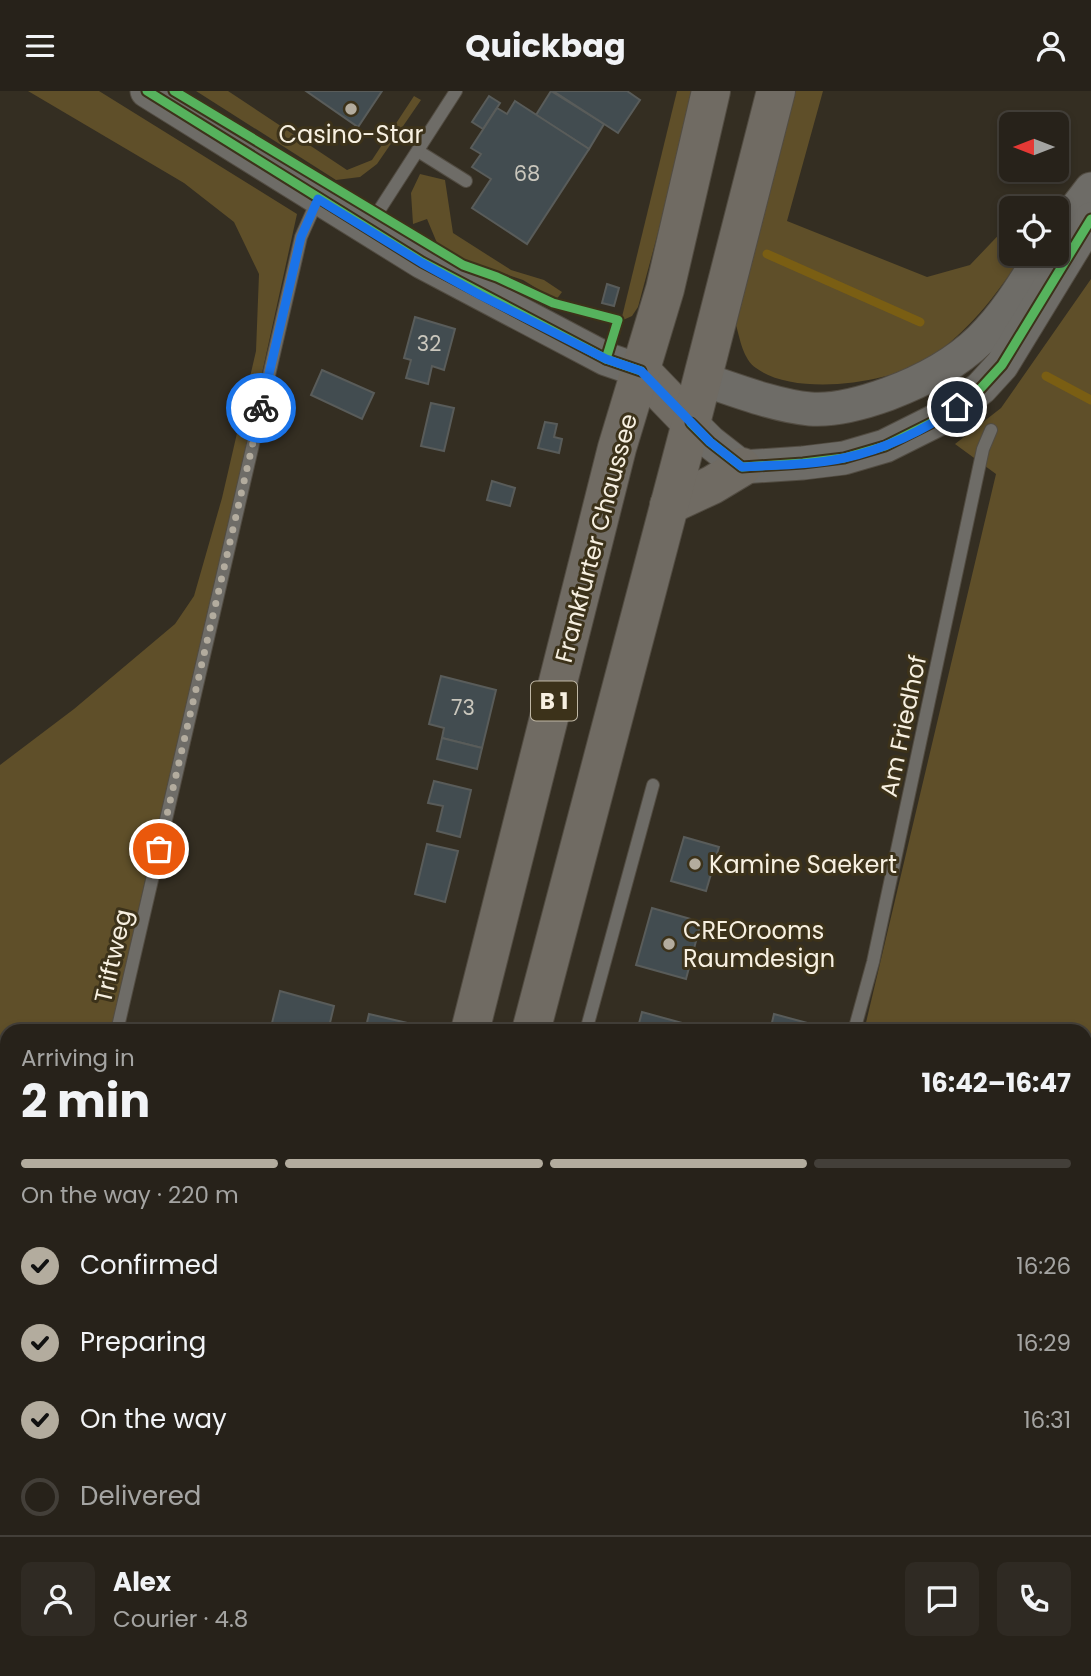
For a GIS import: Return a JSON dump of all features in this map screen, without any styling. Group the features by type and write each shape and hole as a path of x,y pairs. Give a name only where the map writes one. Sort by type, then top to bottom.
{"main road":[{"name":"Frankfurter Chaussee","path":"472,1024 617,448 665,289 711,91"},
{"name":"B 1","path":"533,1024 776,91"},
{"name":"Frankfurter Chaussee","path":"641,371 691,423"},
{"path":"641,371 702,379"},
{"path":"669,505 712,485 742,467"}],"street":[{"path":"147,91 318,199 480,295 606,359 641,371"},
{"path":"1069,217 1091,189"},
{"path":"742,467 803,464 844,458 885,446 945,416 981,388 1002,365 1091,219"},
{"path":"702,379 751,396 811,409 864,403 934,375 966,354 1014,300 1034,266"},
{"name":"Frankfurter Chaussee","path":"691,423 742,467"}],"lane":[{"path":"368,228 456,91"},
{"path":"418,151 466,181"},
{"name":"Triftweg","path":"119,1024 301,237 318,199"},
{"name":"Am Friedhof","path":"856,1024 873,962 983,449 991,430"},
{"path":"588,1024 653,785"}],"shaded area":[{"path":"28,91 99,91 297,214 206,628 114,1024 0,1024 0,765 74,709 175,624 194,596 222,498 256,351 259,274 234,222 184,183"},
{"path":"196,91 228,91 347,170 372,160 414,96 421,100 377,164 360,177 336,180"},
{"path":"677,91 696,91 638,307 632,316 621,321"},
{"path":"792,91 823,91 787,221 927,277 970,265 999,235 999,266 1015,266 982,310 958,335 931,357 893,374 869,380 818,384 773,377 752,364 745,354 736,325"},
{"path":"420,174 445,180 453,233 511,270 544,280 562,292 556,300 523,280 458,258 437,243 427,219 413,224 411,193"},
{"path":"1091,279 1091,1024 866,1024 996,474 955,444 1001,408"}],"building":[{"name":"Casino-Star","path":"306,91 382,91 358,127"},
{"path":"551,91 604,124 589,149 536,115"},
{"path":"553,91 627,91 640,100 618,133"},
{"path":"489,96 500,103 483,129 472,122"},
{"path":"515,101 589,149 527,244 472,208 491,179 472,167 481,154 471,148 497,108 507,114"},
{"path":"607,284 619,288 614,306 602,303"},
{"path":"415,317 455,329 444,370 432,366 428,384 406,378 411,360 404,358"},
{"path":"322,370 374,393 362,419 311,395"},
{"path":"431,403 454,408 444,451 421,446"},
{"path":"545,422 557,424 554,437 562,439 559,453 538,448"},
{"path":"492,481 515,488 510,506 487,500"},
{"path":"441,676 496,690 482,748 442,738 444,728 429,724"},
{"path":"442,738 482,748 477,769 437,759"},
{"path":"434,781 471,790 460,837 437,831 443,806 428,803"},
{"name":"Kamine Saekert","path":"684,837 719,847 706,891 671,881"},
{"path":"427,844 458,851 445,902 415,894"},
{"name":"CREOrooms Raumdesign","path":"652,908 701,922 686,979 636,965"},
{"path":"280,991 334,1006 330,1024 272,1023"},
{"path":"642,1012 686,1024 639,1024"},
{"path":"369,1014 412,1024 367,1024"},
{"path":"774,1014 811,1024 772,1024"}],"waterway":[{"path":"767,254 920,322"},
{"path":"1046,376 1091,400"}],"cycle path":[{"path":"147,91 422,262 606,359 641,371"},
{"path":"174,91 463,265 497,277 553,303 618,320 606,359"},
{"path":"691,423 742,467 844,458 885,446 945,416 981,388 1002,365 1091,219"}],"way so far":[{"path":"159,849 261,408"}],"place":[{"name":"Casino-Star","path":"351,109"},
{"name":"Kamine Saekert","path":"695,864"},
{"name":"CREOrooms Raumdesign","path":"669,944"}],"route":[{"path":"261,408 301,237 318,199 480,295 606,359 641,371 710,442 742,467 803,464 844,458 885,446 945,416 957,407"}]}
